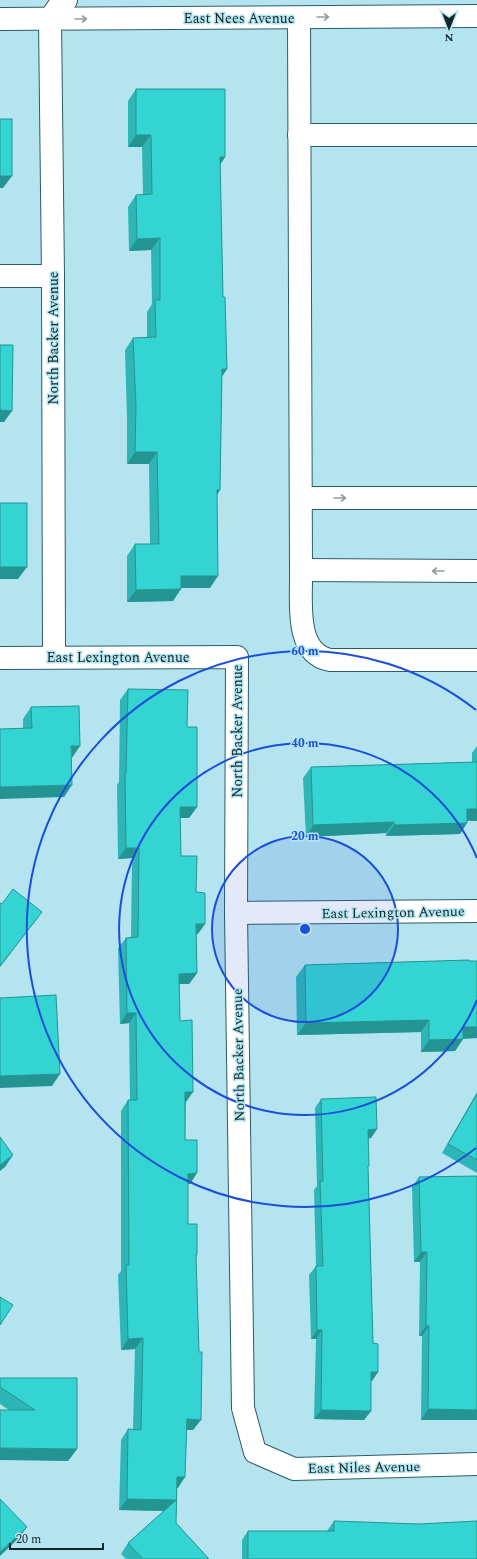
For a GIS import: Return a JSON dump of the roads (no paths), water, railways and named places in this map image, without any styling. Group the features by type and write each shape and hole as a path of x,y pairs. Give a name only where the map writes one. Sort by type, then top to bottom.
{"street":[{"path":"50,19 61,3 66,0"},
{"name":"East Nees Avenue","path":"0,19 477,16"},
{"path":"299,18 301,570 303,635 310,648 321,658 330,660 477,660"},
{"name":"North Backer Avenue","path":"50,19 54,276 54,657"},
{"path":"299,135 477,135"},
{"path":"0,276 54,276"},
{"path":"301,498 477,498"},
{"path":"301,570 477,571"},
{"name":"North Backer Avenue","path":"237,657 236,913 243,1408 256,1452"},
{"name":"East Lexington Avenue","path":"0,658 237,657"},
{"name":"East Lexington Avenue","path":"236,913 477,911"},
{"name":"East Niles Avenue","path":"256,1452 294,1468 477,1464"}]}
